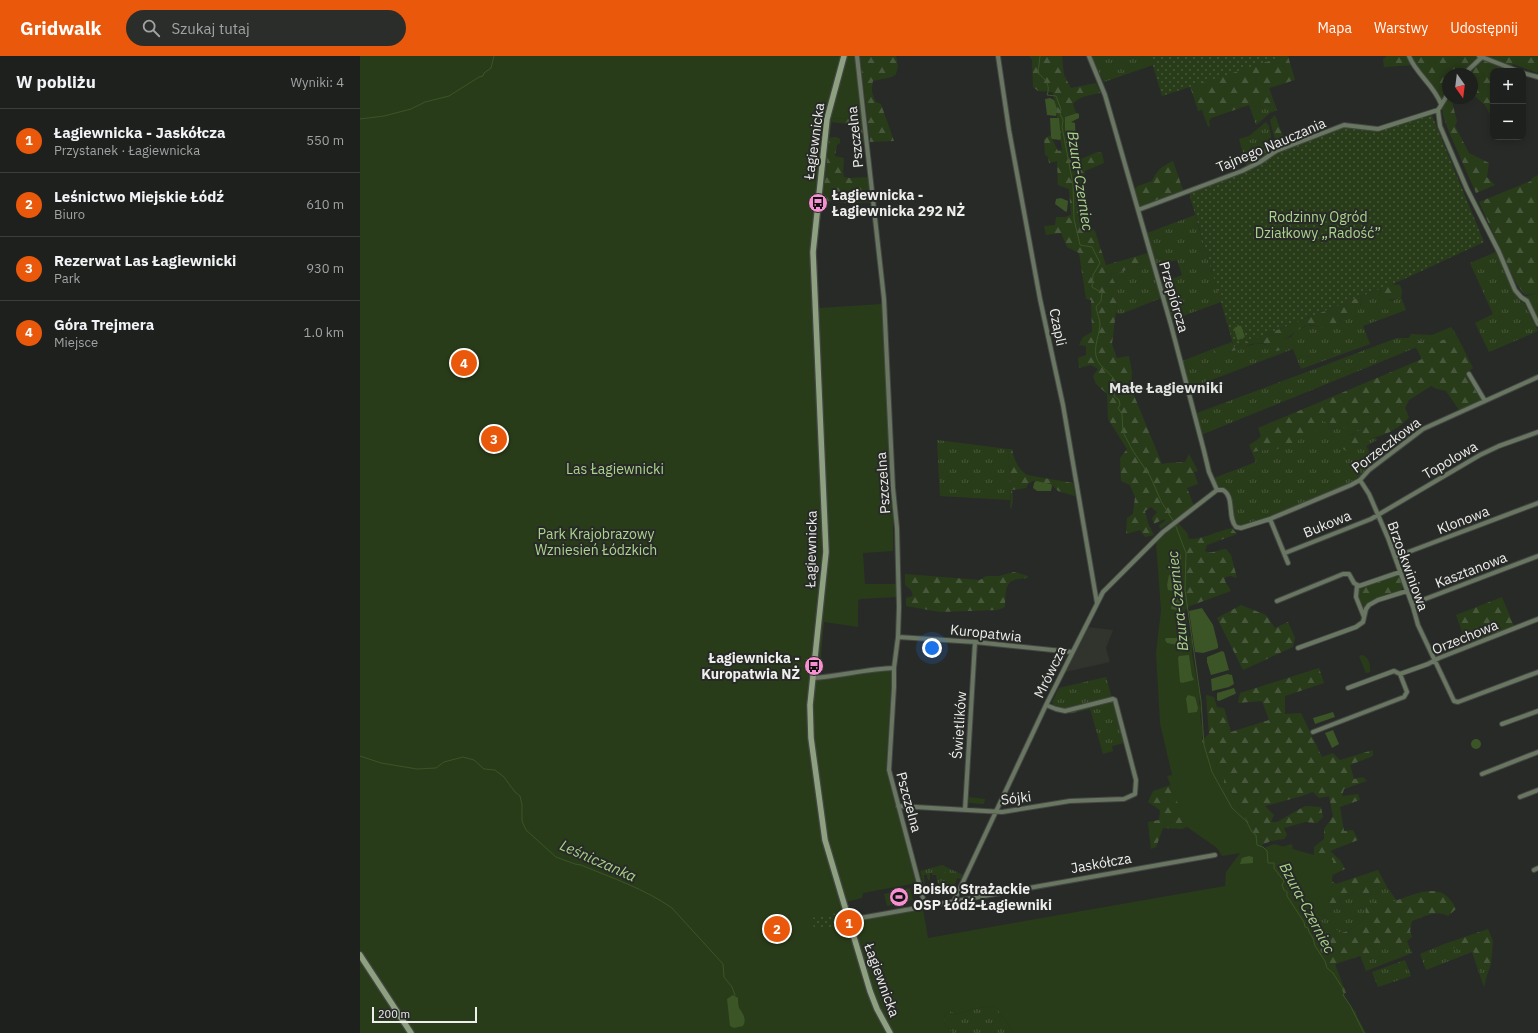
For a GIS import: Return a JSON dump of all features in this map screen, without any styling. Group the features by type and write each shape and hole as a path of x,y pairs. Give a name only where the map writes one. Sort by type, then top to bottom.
{"street":[{"name":"Łagiewnicka","path":"844,56 827,118 813,252 826,552 810,705 810,734 825,840 874,1000 890,1033"},
{"name":"Pszczelna","path":"857,56 884,299 898,554 898,637 894,668 889,770 926,906"},
{"name":"Czapli","path":"998,56 1009,130 1040,299 1062,405 1097,603"},
{"name":"Przepiórcza","path":"1089,56 1105,95 1171,325 1210,472 1217,490 1223,490 1228,496 1234,525 1238,528 1245,527"},
{"path":"1409,56 1413,66 1438,96 1441,104 1438,110 1440,126 1467,189 1499,252 1515,290 1527,301 1538,324"},
{"path":"1470,68 1480,57 1510,68"},
{"path":"1526,74 1538,77"},
{"name":"Tajnego Nauczania","path":"1138,210 1242,170 1260,162 1276,151 1344,125 1378,129 1438,110"},
{"path":"1469,374 1485,401"},
{"name":"Porzeczkowa","path":"1245,527 1270,519 1351,485 1360,480 1369,470 1423,429 1538,377"},
{"name":"Topolowa","path":"1377,515 1480,455 1538,432"},
{"name":"Brzoskwiniowa","path":"1360,480 1369,494 1388,538 1423,636 1454,701 1456,702 1538,672"},
{"name":"Mrówcza","path":"954,900 1046,705 1104,590 1171,526 1217,490"},
{"name":"Klonowa","path":"1395,557 1538,503"},
{"name":"Bukowa","path":"1285,553 1377,515"},
{"path":"1270,519 1288,563"},
{"name":"Kasztanowa","path":"1412,604 1538,556"},
{"path":"1357,586 1400,572"},
{"path":"1277,600 1347,574 1350,575 1357,586 1356,597 1364,617"},
{"path":"1095,588 1104,590"},
{"path":"1298,648 1356,627 1363,622 1366,609 1372,603 1407,591"},
{"name":"Orzechowa","path":"1348,688 1394,671 1400,674 1431,663 1435,660 1538,619"},
{"name":"Kuropatwia","path":"898,637 976,642 1072,652"},
{"name":"Świetlików","path":"965,810 976,642"},
{"path":"813,678 828,677 873,668 894,668"},
{"path":"1313,732 1404,697 1407,692 1400,674"},
{"name":"Sójki","path":"898,806 1006,811 1076,800 1124,799 1135,794 1136,780 1114,699 1065,711 1046,705"},
{"path":"1502,724 1538,711"},
{"path":"1482,774 1538,752"},
{"path":"1520,797 1538,790"},
{"name":"Jaskółcza","path":"849,920 954,900 1215,855"},
{"path":"360,955 411,1033"}],"shaded area":[{"path":"1087,627 1113,630 1106,648 1110,662 1065,672"}],"green space":[{"name":"Las Łagiewnicki","path":"360,56 856,56 863,120 832,118 816,256 819,308 882,304 893,486 893,551 863,553 865,584 897,584 897,597 860,599 858,601 858,627 824,622 819,680 892,670 886,770 917,883 863,893 862,898 846,902 855,933 857,929 856,926 854,927 855,921 923,909 928,938 1225,886 1226,872 1240,853 1222,856 1217,848 1187,827 1167,776 1172,775 1160,723 1156,653 1161,610 1156,543 1173,526 1183,541 1184,548 1185,610 1189,636 1192,639 1192,654 1200,696 1199,704 1201,708 1200,715 1203,744 1205,743 1207,752 1218,763 1216,764 1216,771 1220,772 1224,778 1224,786 1230,789 1252,831 1257,836 1264,848 1274,844 1333,860 1332,887 1324,916 1309,922 1306,928 1311,930 1312,938 1336,977 1346,998 1356,1012 1366,1033 1010,1033 1012,1030 995,1006 979,1008 956,1014 951,1011 946,1013 944,1021 952,1033 360,1033"},
{"path":"860,56 896,56 898,66 896,74 892,77 873,81 872,87 872,92 876,102 881,104 894,141 870,142"},
{"path":"1029,56 1062,56 1064,75 1071,88 1096,83 1100,93 1078,99 1073,104 1076,113 1065,117 1070,160 1074,162 1097,152 1102,153 1104,163 1085,171 1087,202 1082,206 1085,224 1095,231 1106,265 1148,253 1150,260 1121,272 1110,274 1116,285 1118,295 1112,344 1117,358 1129,356 1132,372 1131,388 1162,464 1185,462 1189,454 1198,471 1194,472 1198,484 1187,488 1194,506 1160,529 1159,525 1165,521 1164,519 1154,524 1152,518 1157,512 1151,507 1145,511 1148,523 1154,535 1145,537 1140,530 1126,534 1127,518 1133,514 1135,497 1130,485 1121,481 1120,458 1127,449 1108,419 1107,394 1096,384 1093,376 1098,369 1091,365 1079,368 1078,358 1086,355 1086,346 1079,345 1083,337 1092,332 1091,300 1086,299 1079,253 1067,247 1061,233 1046,235 1044,226 1055,225 1056,217 1071,215 1069,189 1058,185 1057,161 1049,163 1048,157 1045,155 1044,139 1050,135 1058,151 1062,150 1053,92 1038,91 1033,87 1032,60"},
{"path":"1093,56 1150,56 1153,65 1104,82 1093,61"},
{"path":"1150,56 1284,56 1162,96"},
{"path":"1288,56 1295,80 1269,88 1277,110 1270,113 1270,106 1265,103 1262,108 1249,105 1211,118 1209,121 1210,126 1208,127 1202,110 1198,111 1190,86"},
{"path":"1387,56 1538,56 1538,73 1513,64 1511,68 1490,68 1490,114 1485,105 1478,99 1478,68 1442,68 1442,104 1453,104 1457,121 1455,126 1469,153 1489,163 1487,177 1495,185 1476,193 1449,132 1443,115 1440,95 1415,65 1384,67 1383,59"},
{"path":"1264,103 1270,106 1270,113 1256,125 1249,105 1262,108"},
{"name":"Rodzinny Ogród Działkowy „Radość”","path":"1431,113 1484,242 1402,280 1234,347 1189,193 1244,172 1279,152 1344,127 1379,131"},
{"path":"1275,115 1286,144 1277,148 1270,120"},
{"path":"831,118 863,120 865,142 861,142 857,135 860,130 857,125 831,122"},
{"path":"1266,122 1269,126 1274,150 1247,167 1239,139 1249,136"},
{"path":"836,137 840,139 840,143 837,145 835,156 844,158 844,177 869,177 871,202 852,204 821,200 827,138"},
{"path":"1173,161 1183,190 1139,207 1133,190 1138,186 1152,181 1160,169"},
{"path":"1538,175 1538,196 1531,181 1532,178"},
{"path":"1531,181 1538,196 1538,293 1525,295 1516,283 1479,202"},
{"path":"1195,215 1221,302 1172,320 1161,283 1182,275 1177,260 1155,266 1147,233"},
{"path":"1496,252 1510,285 1519,300 1524,303 1538,331 1489,352 1475,323 1493,314 1470,263"},
{"path":"1150,260 1161,298 1121,314 1116,313 1118,295 1116,285 1110,274 1121,272"},
{"path":"1391,284 1400,285 1402,291 1401,297 1389,300 1380,299 1378,297 1382,288"},
{"path":"1382,288 1378,296 1392,301 1401,297 1406,310 1363,326 1370,344 1301,369 1293,349 1190,388 1182,361 1213,349 1217,354 1259,343 1267,345 1291,337 1296,331 1308,325 1333,329 1338,326 1343,314 1361,305 1362,296"},
{"path":"1538,293 1538,319 1528,300 1523,297"},
{"path":"1362,296 1361,305 1357,312 1352,316 1347,313 1343,314 1339,325 1336,328 1328,329 1311,325 1304,326 1283,340 1285,344 1282,350 1271,350 1267,345 1262,343 1251,344 1242,349 1217,354 1213,349 1232,342 1234,347"},
{"path":"1451,327 1457,336 1428,344 1420,341 1414,342 1417,347 1201,435 1197,413 1397,338 1409,338 1411,334 1432,335"},
{"path":"1457,336 1473,368 1466,373 1483,400 1459,410 1446,391 1431,386 1409,400 1405,408 1409,417 1401,425 1385,434 1368,438 1357,448 1346,451 1342,448 1345,439 1364,427 1366,423 1363,420 1338,429 1329,429 1329,424 1324,421 1317,421 1316,433 1275,450 1268,449 1253,452 1249,445 1261,436 1258,428 1422,359 1413,342 1420,341 1428,344"},
{"path":"1363,420 1366,423 1363,427 1350,435 1376,438 1377,440 1366,446 1375,462 1358,478 1275,515 1238,526 1235,524 1230,493 1223,487 1218,487 1214,478 1256,462 1249,445 1253,452 1268,449 1316,428 1317,421 1324,421 1329,424 1329,429 1336,429"},
{"path":"937,440 1008,449 1011,487 1010,500 940,496"},
{"path":"1008,449 1012,449 1017,464 1027,475 1073,483 1075,496 1058,491 1051,484 1033,481 1028,484 1026,488 1012,490 1013,499 1012,507 1010,509 1011,487"},
{"path":"1178,523 1187,533 1189,539 1200,538 1232,528 1237,534 1207,545 1205,551 1213,552 1226,549 1231,555 1237,578 1231,576 1225,577 1225,581 1231,591 1190,606 1186,610 1183,606 1172,528"},
{"path":"1014,572 1028,576 1028,578 1010,582 1006,589 1005,607 998,610 940,612 906,606 906,598 913,596 911,590 905,585 905,574 980,580 986,576 999,576"},
{"path":"1399,574 1403,584 1401,592 1369,603 1364,609 1357,592 1361,587"},
{"path":"1502,597 1514,626 1467,645 1456,615"},
{"path":"1241,605 1266,615 1275,628 1288,622 1295,638 1293,647 1243,670 1217,618"},
{"path":"1362,655 1367,658 1370,664 1370,672 1366,673 1359,656"},
{"path":"1319,668 1324,683 1285,696 1285,714 1301,713 1322,757 1333,753 1340,760 1373,750 1373,756 1350,765 1354,779 1363,777 1367,781 1344,789 1342,796 1358,794 1360,800 1340,807 1344,831 1353,830 1358,840 1330,851 1340,860 1345,869 1326,878 1336,884 1378,870 1387,887 1368,894 1356,892 1331,906 1325,905 1306,912 1320,922 1330,925 1341,933 1351,929 1365,918 1366,904 1376,902 1381,906 1418,893 1433,891 1442,893 1447,896 1456,909 1448,916 1435,913 1412,921 1410,931 1412,937 1407,941 1335,964 1346,993 1343,993 1327,972 1267,851 1292,844 1294,856 1314,865 1314,847 1324,839 1324,829 1333,816 1329,796 1319,798 1313,792 1265,806 1274,815 1271,822 1277,822 1305,806 1321,807 1323,817 1317,823 1305,822 1284,828 1287,835 1284,839 1271,841 1252,849 1200,821 1182,829 1163,828 1156,847 1151,849 1148,822 1159,820 1160,810 1148,802 1153,791 1177,783 1189,751 1209,734 1206,695 1214,697 1217,707 1224,708 1231,732 1269,720 1262,701 1238,703 1240,693"},
{"path":"1106,677 1112,698 1065,710 1055,707 1052,702 1059,688"},
{"path":"1112,701 1115,702 1124,743 1112,746 1113,751 1103,754 1090,709 1069,714 1069,712"},
{"path":"969,797 985,799 984,804 969,803"},
{"path":"942,865 963,875 961,879 957,878 954,894 946,896 944,888 937,889 947,887 946,886 933,887 938,885 936,875 932,875 932,873 930,873 930,879 928,880 927,875 924,875 925,889 920,871"},
{"path":"945,871 946,877 938,877 934,872"},
{"path":"1297,887 1331,906 1356,892 1368,894 1387,887 1397,901 1381,907 1366,904 1365,918 1351,929 1340,933 1333,927 1315,919 1307,912 1300,898"},
{"name":"Boisko Strażackie OSP Łódź-Łagiewniki","path":"910,888 913,900 887,906 884,894"},
{"path":"837,913 841,925 821,929 814,928 812,918"},
{"path":"1488,929 1493,941 1491,964 1489,966 1485,965 1478,955 1468,949 1452,948 1444,944"},
{"path":"1407,941 1412,953 1366,971 1360,955"},
{"path":"1444,944 1468,949 1478,955 1485,965 1489,966 1491,964 1484,987 1472,952 1426,970 1420,954"},
{"path":"1405,960 1411,976 1378,987 1372,972"},
{"path":"995,1006 1012,1030 1010,1033 952,1033 944,1021 946,1013 951,1011 956,1014 979,1008"}],"water":[{"path":"1050,98 1054,100 1057,109 1056,116 1047,115 1045,99"},
{"path":"1077,113 1079,114 1079,118 1071,122 1075,123 1076,142 1080,155 1078,159 1074,160 1070,158 1065,128 1065,117"},
{"path":"1050,118 1059,118 1060,140 1052,139 1051,137"},
{"path":"1061,198 1068,201 1066,212 1055,204 1056,199"},
{"path":"1241,326 1245,337 1238,340 1234,328"},
{"path":"1036,481 1051,484 1051,491 1037,491 1033,488"},
{"path":"1172,553 1181,554 1181,571 1174,572 1168,569"},
{"path":"1169,575 1181,576 1180,592 1168,590 1167,585"},
{"path":"1173,598 1181,599 1181,607 1177,610 1171,609"},
{"path":"1202,608 1213,625 1218,645 1218,648 1203,653 1195,652 1189,611"},
{"path":"1166,638 1186,638 1189,642 1188,647 1167,643 1165,640"},
{"path":"1222,651 1224,652 1229,670 1211,675 1207,657"},
{"path":"1189,655 1194,680 1182,683 1180,682 1178,658 1179,656"},
{"path":"1227,674 1232,675 1234,684 1229,687 1212,691 1211,679"},
{"path":"1234,688 1235,694 1219,701 1217,700 1217,693"},
{"path":"1188,695 1195,697 1198,708 1197,712 1188,713 1186,698"},
{"path":"1333,712 1335,717 1315,724 1313,718"},
{"path":"1333,730 1339,744 1332,748 1325,733"},
{"path":"1474,739 1478,739 1480,740 1480,748 1474,749 1471,746 1471,742"},
{"path":"1249,856 1253,857 1253,863 1240,864 1242,858"},
{"path":"733,995 738,998 739,1008 745,1019 743,1026 734,1028 730,1026 727,999"}],"waterway":[{"path":"360,119 384,116 411,109 425,102 449,96 483,76 484,73 491,68 494,56"},
{"name":"Bzura-Czerniec","path":"1040,56 1038,73 1048,85 1047,95 1056,96 1061,109 1060,114 1063,120 1062,127 1073,184 1074,219 1080,245 1092,247 1100,263 1093,275 1092,287 1102,293 1101,301 1096,307 1100,321 1096,344 1096,356 1100,365 1115,382 1116,388 1114,396 1119,400 1120,405 1118,408 1122,414 1123,432 1133,451 1150,476 1162,503 1174,522"},
{"name":"Bzura-Czerniec","path":"1175,524 1186,553 1185,590 1201,701 1204,745 1212,772 1232,808 1247,822 1252,832 1256,835 1257,845 1263,847 1267,851 1268,863 1274,863 1274,868 1284,881 1282,885 1284,890 1287,892 1287,896 1304,922 1305,927 1308,928 1315,946 1325,961 1327,968 1333,973 1345,992 1343,995 1350,1005 1364,1033"},
{"name":"Leśniczanka","path":"360,756 381,763 417,769 436,768 444,762 463,757 474,760 484,769 495,770 504,777 515,792 520,796 522,805 522,821 526,830 556,857 581,865 628,884 651,895 672,908 723,964 724,977 732,987 735,995"}],"place":[{"name":"Łagiewnicka - Łagiewnicka 292 NŻ","path":"818,203"},
{"name":"Góra Trejmera","path":"464,363"},
{"name":"Rezerwat Las Łagiewnicki","path":"494,439"},
{"name":"Łagiewnicka - Kuropatwia NŻ","path":"814,666"},
{"name":"Boisko Strażackie OSP Łódź-Łagiewniki","path":"899,897"},
{"name":"Łagiewnicka - Jaskółcza","path":"849,923"},
{"name":"Leśnictwo Miejskie Łódź","path":"777,929"}],"district":[{"name":"Małe Łagiewniki","path":"1166,388"}],"park label":[{"name":"Park Krajobrazowy Wzniesień Łódzkich","path":"596,542"}]}
